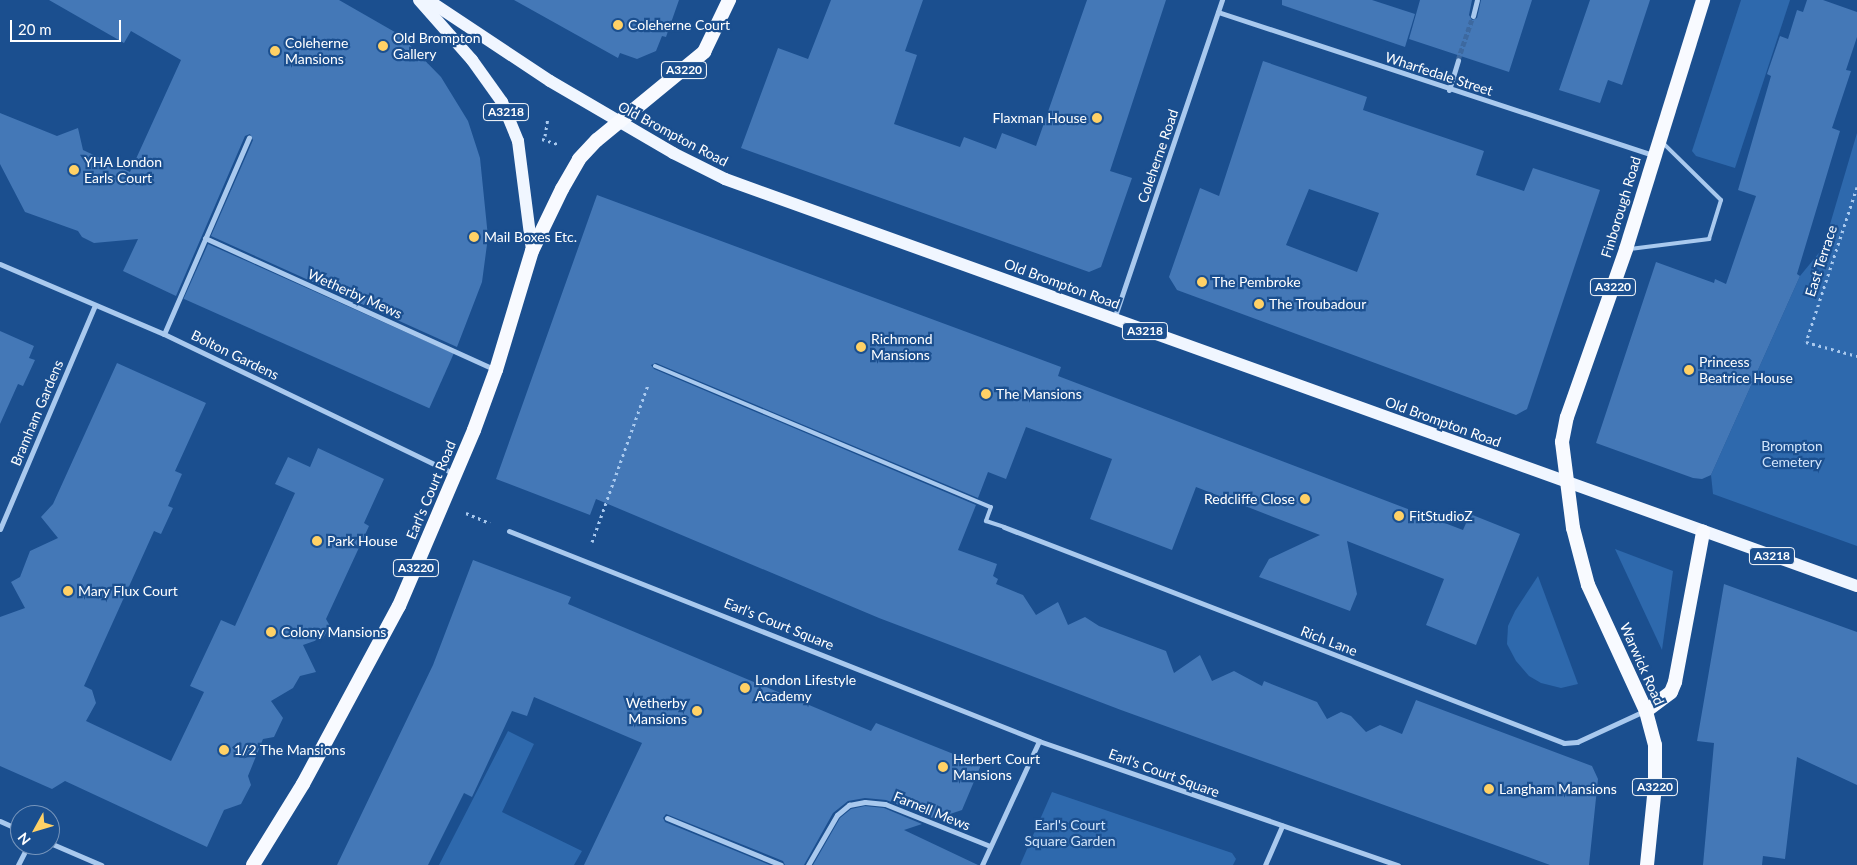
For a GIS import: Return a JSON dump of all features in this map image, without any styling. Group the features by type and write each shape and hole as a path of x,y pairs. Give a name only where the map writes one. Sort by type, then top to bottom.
{"highway":[{"name":"A3220","path":"618,122 704,52 729,0"},
{"name":"Finborough Road","path":"1565,482 1562,442 1567,417 1626,249 1703,0"},
{"name":"Earl's Court Road","path":"253,865 303,784 369,663 445,504 496,370 532,251 579,159 618,122"},
{"name":"Warwick Road","path":"1565,482 1573,528 1588,585 1646,711 1654,745 1655,786 1647,865"},
{"path":"1646,711 1671,692 1675,682 1703,532"}],"main road":[{"name":"A3218","path":"419,0 472,60 502,102 518,141 532,251"},
{"name":"Old Brompton Road","path":"428,0 618,122 725,179 1857,586"}],"street":[{"name":"Coleherne Road","path":"1114,320 1222,0"},
{"path":"1472,16 1477,0"},
{"name":"Wharfedale Street","path":"1218,12 1449,90 1654,155"},
{"path":"1449,90 1458,60"},
{"path":"164,334 249,138"},
{"name":"Wetherby Mews","path":"205,238 496,370"},
{"name":"Bolton Gardens","path":"0,264 164,334 456,474"},
{"name":"Bramham Gardens","path":"0,529 95,305"},
{"name":"Rich Lane","path":"1004,527 1564,743 1577,742 1646,711"},
{"name":"Earl's Court Square","path":"509,531 586,559 1039,741 1398,865"},
{"path":"982,865 1039,741"},
{"name":"Farnell Mews","path":"808,865 836,815 849,805 865,802 884,804 990,846"},
{"path":"667,818 781,865"},
{"path":"1266,865 1282,826"},
{"path":"60,847 101,865"}],"lane":[{"path":"1626,249 1709,239 1721,200 1659,139"},
{"path":"655,366 991,507 986,521 1004,527"}],"path":[{"path":"544,138 548,117"},
{"name":"East Terrace","path":"1857,187 1806,342 1857,356"},
{"path":"586,559 655,366"},
{"path":"445,504 509,531"}],"green space":[{"path":"1741,0 1790,0 1735,168 1696,156 1692,151"},
{"name":"Brompton Cemetery","path":"1857,133 1857,546 1713,494 1711,475 1800,276 1823,248"},
{"path":"1615,549 1673,571 1662,650"},
{"path":"1538,576 1578,684 1561,688 1541,683 1529,676 1516,661 1507,644 1508,626 1515,611"},
{"path":"508,731 534,744 502,812 582,851 574,865 439,865"},
{"name":"Earl's Court Square Garden","path":"1052,792 1232,853 1236,859 1233,865 1020,865"}],"building":[{"path":"49,0 339,0 400,35 441,77 468,121 480,158 488,237 482,282 457,347 211,236 253,140 250,134 245,136 176,296 123,271 138,239 94,243 82,237 78,231 25,212 0,164 0,113 57,136 78,128 83,150 130,172 181,60 131,31 124,43"},
{"name":"Coleherne Court","path":"514,0 679,0 666,37 662,36 656,51 637,59 620,53 618,58"},
{"path":"831,0 923,0 905,51 917,55 894,124 960,147 964,137 996,149 1002,133 1036,146 1087,0 1166,0 1110,171 1132,178 1101,267 1089,272 741,148 778,48 808,59"},
{"path":"1282,0 1372,0 1415,14 1405,47 1282,5"},
{"path":"1420,0 1472,0 1469,15 1472,20 1477,18 1481,0 1532,0 1509,72 1409,39"},
{"path":"1590,0 1650,0 1622,85 1608,80 1600,103 1559,90"},
{"path":"1807,0 1823,0 1857,12 1857,37 1846,70 1851,71 1832,128 1840,131 1797,274 1800,276 1711,475 1702,479 1693,478 1596,443 1656,262 1714,283 1715,279 1726,284 1756,196 1738,190 1771,76 1767,74 1780,36 1788,39 1797,10 1803,12"},
{"path":"1263,61 1367,97 1363,110 1484,151 1476,175 1524,191 1533,168 1600,190 1527,409 1516,415 1177,290 1169,277 1200,188 1219,196","holes":["1309,189 1379,213 1357,272 1286,245"]},
{"path":"597,195 1061,367 1058,376 1463,530 1470,514 1520,534 1476,645 1426,625 1444,579 1347,541 1357,594 1350,611 1259,577 1269,559 1320,535 1196,487 1172,550 1090,519 1112,459 1026,427 1006,479 988,472 978,498 656,363 651,365 654,369 976,505 958,550 997,564 993,576 998,579 996,584 1023,595 1036,615 1058,602 1068,625 1085,617 1099,626 1166,651 1174,673 1200,655 1212,681 1234,671 1262,686 1264,681 1317,702 1327,719 1341,712 1351,716 1366,732 1380,725 1402,734 1416,700 1592,766 1598,779 1589,865 1550,865 1121,710 879,618 596,499 590,515 496,479"},
{"path":"208,244 454,353 429,408 184,299"},
{"path":"0,331 34,346 29,358 35,360 23,386 18,384 0,424"},
{"path":"117,363 206,403 175,471 182,474 168,506 173,508 161,534 154,531 84,686 92,690 96,703 86,721 171,761 204,692 190,686 221,620 235,626 295,493 275,484 288,457 310,467 318,448 384,479 364,523 369,526 326,619 330,626 323,638 303,645 316,672 300,676 293,688 271,701 283,718 274,737 263,739 248,776 251,785 241,804 224,810 207,847 65,781 52,789 0,766 0,617 25,608 11,582 20,577 30,551 58,538 41,517 53,504"},
{"path":"473,560 571,597 568,604 871,731 876,723 981,765 962,810 935,819 886,800 865,798 848,801 833,813 804,865 785,865 783,861 666,814 663,818 665,822 770,865 584,865 642,743 534,697 527,716 512,711 472,797 464,793 428,865 337,865 433,665"},
{"path":"1724,584 1857,632 1857,785 1797,757 1785,859 1763,856 1762,865 1703,865 1714,743 1697,741"},
{"path":"865,806 884,808 922,824 904,830 978,865 813,865 840,818 851,809"}],"tunnel":[{"path":"1458,60 1473,16"}],"place":[{"name":"Coleherne Court","path":"618,25"},
{"name":"Old Brompton Gallery","path":"383,46"},
{"name":"Coleherne Mansions","path":"275,51"},
{"name":"Flaxman House","path":"1097,118"},
{"name":"YHA London Earls Court","path":"74,170"},
{"name":"Mail Boxes Etc.","path":"474,237"},
{"name":"The Pembroke","path":"1202,282"},
{"name":"The Troubadour","path":"1259,304"},
{"name":"Richmond Mansions","path":"861,347"},
{"name":"Princess Beatrice House","path":"1689,370"},
{"name":"The Mansions","path":"986,394"},
{"name":"Redcliffe Close","path":"1305,499"},
{"name":"FitStudioZ","path":"1399,516"},
{"name":"Park House","path":"317,541"},
{"name":"Mary Flux Court","path":"68,591"},
{"name":"Colony Mansions","path":"271,632"},
{"name":"London Lifestyle Academy","path":"745,688"},
{"name":"Wetherby Mansions","path":"697,711"},
{"name":"1/2 The Mansions","path":"224,750"},
{"name":"Herbert Court Mansions","path":"943,767"},
{"name":"Langham Mansions","path":"1489,789"}]}
